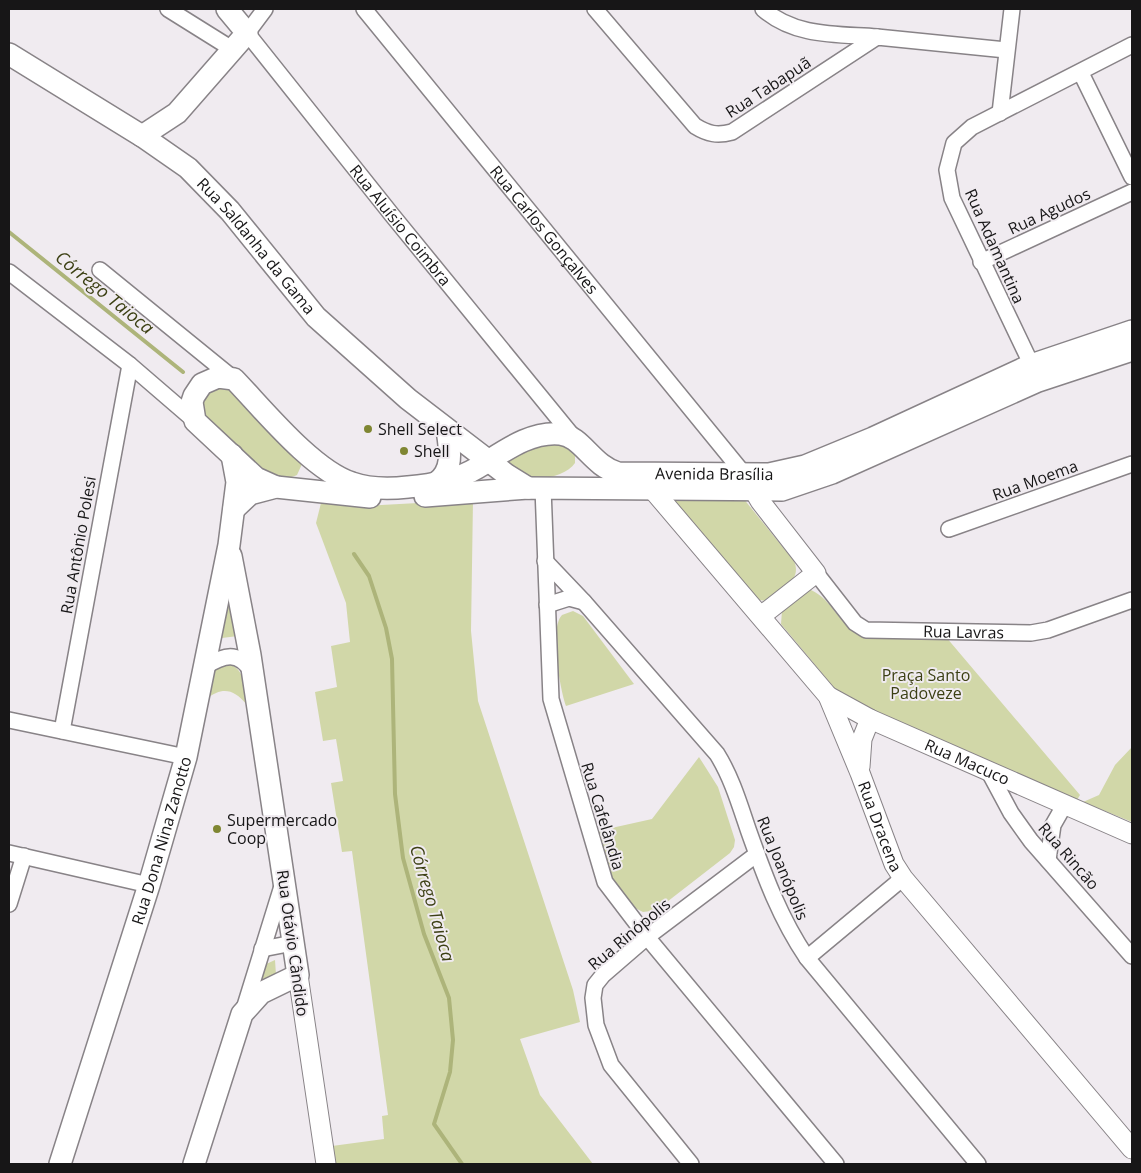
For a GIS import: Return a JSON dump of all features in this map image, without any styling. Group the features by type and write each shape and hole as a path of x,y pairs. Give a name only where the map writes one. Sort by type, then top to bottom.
{"main road":[{"name":"Rua Aluísio Coimbra","path":"227,9 247,33"},
{"path":"142,136 177,113 247,33"},
{"name":"Rua Saldanha da Gama","path":"9,54 177,159 230,211 316,316 408,399 446,430 488,460 542,488"},
{"path":"177,113 172,129 177,159"},
{"name":"Avenida Brasília","path":"234,378 304,451 336,476 362,486 401,488 436,483 469,472 512,446 538,436 560,434 580,445 600,464 618,473 719,474 782,490 809,482 1034,373 1132,331"},
{"name":"Avenida Brasília","path":"1034,373 1132,350"},
{"path":"234,378 218,377 202,384 192,402 195,421 260,480 281,487"},
{"path":"436,483 442,479 448,466 450,449 446,430"},
{"path":"542,488 578,473 583,463 580,445"},
{"path":"234,509 250,494 296,483 301,478 306,462 304,451"},
{"name":"Rua Dona Nina Zanotto","path":"60,1164 149,885 186,757 229,545 237,482 232,455"},
{"name":"Avenida Brasília","path":"281,487 372,497 409,497 542,488 652,489 749,482"},
{"name":"Rua Otávio Cândido","path":"229,545 252,672 298,975"},
{"path":"194,1164 242,1014 261,993 298,975"}],"street":[{"path":"168,9 232,49"},
{"path":"247,33 265,9"},
{"name":"Rua Carlos Gonçalves","path":"364,9 749,482"},
{"name":"Rua Tabapuã","path":"595,9 695,126 704,132 719,135 732,132 877,37"},
{"path":"764,9 785,24 809,32 1006,50"},
{"path":"1000,112 1012,9"},
{"name":"Rua Aluísio Coimbra","path":"247,33 392,215 580,445"},
{"name":"Rua Adamantina","path":"1034,373 952,198 946,170 954,143 972,127 1081,73 1132,45"},
{"path":"1081,73 1132,177"},
{"name":"Rua Agudos","path":"981,262 1132,192"},
{"path":"100,270 234,378"},
{"path":"9,272 130,365 195,421"},
{"name":"Rua Antônio Polesi","path":"62,731 130,365"},
{"path":"719,474 725,451"},
{"name":"Rua Moema","path":"949,529 1132,464"},
{"name":"Rua Lavras","path":"749,482 855,623 866,630 1031,633 1048,630 1132,600"},
{"name":"Rua Cafelândia","path":"542,488 549,688 552,710 602,875 609,890 647,937 836,1164"},
{"name":"Rua Dracena","path":"652,489 828,696 860,773 894,864 903,878 1132,1149"},
{"name":"Rua Joanópolis","path":"545,561 584,602 717,754 729,776 778,910 806,958 978,1164"},
{"path":"761,616 816,573"},
{"path":"546,605 569,598 584,602"},
{"path":"204,667 227,656 238,658 246,663 252,672"},
{"name":"Rua Macuco","path":"828,696 870,719 1132,834"},
{"path":"860,773 862,739 870,719"},
{"path":"9,720 186,757"},
{"name":"Rua Rincão","path":"989,772 1011,813 1048,860 1132,956"},
{"path":"1048,860 1053,826 1065,804"},
{"path":"9,853 149,885"},
{"name":"Rua Rinópolis","path":"691,1164 611,1065 593,1011 595,985 603,975 647,937 757,854"},
{"path":"9,904 24,856"},
{"path":"806,958 903,878"},
{"path":"242,1014 284,879"},
{"path":"262,949 293,943"},
{"name":"Rua Otávio Cândido","path":"298,975 326,1164"}],"green space":[{"path":"228,385 302,464 297,475 286,477 274,474 260,467 234,445 204,415 201,408 208,390"},
{"path":"553,438 575,451 575,463 566,471 546,478 533,478 509,465 509,458"},
{"path":"671,497 743,498 794,561 796,568 793,580 766,601 755,599"},
{"path":"473,500 471,631 478,701 573,990 580,1022 520,1039 540,1095 593,1164 335,1164 332,1146 384,1139 382,1116 388,1115 352,851 342,852 331,783 343,781 336,739 323,741 315,692 337,687 331,646 350,642 346,603 316,523 321,503 363,506"},
{"path":"227,575 238,636 214,639"},
{"name":"Praça Santo Padoveze","path":"811,590 825,600 847,626 861,636 946,637 1080,795 1077,800 853,701 836,690 781,624 782,611 805,591"},
{"path":"573,611 583,616 634,684 566,706 557,659 556,632 562,615"},
{"path":"228,664 234,666 241,674 246,704 237,695 228,691 218,692 207,699 212,669"},
{"path":"1132,747 1132,822 1083,802 1099,795 1115,765"},
{"path":"699,757 718,787 735,840 734,847 730,853 663,905 651,911 643,912 635,908 614,884 598,831 652,819"},
{"path":"275,960 276,975 261,984 258,981 264,965"}],"waterway":[{"name":"Córrego Taioca","path":"9,232 183,372"},
{"name":"Córrego Taioca","path":"354,554 369,576 386,628 392,659 395,794 403,858 424,934 449,998 453,1040 450,1072 434,1124 462,1164"}],"place":[{"name":"Shell Select","path":"368,429"},
{"name":"Shell","path":"404,451"},
{"name":"Supermercado Coop","path":"217,829"}]}
